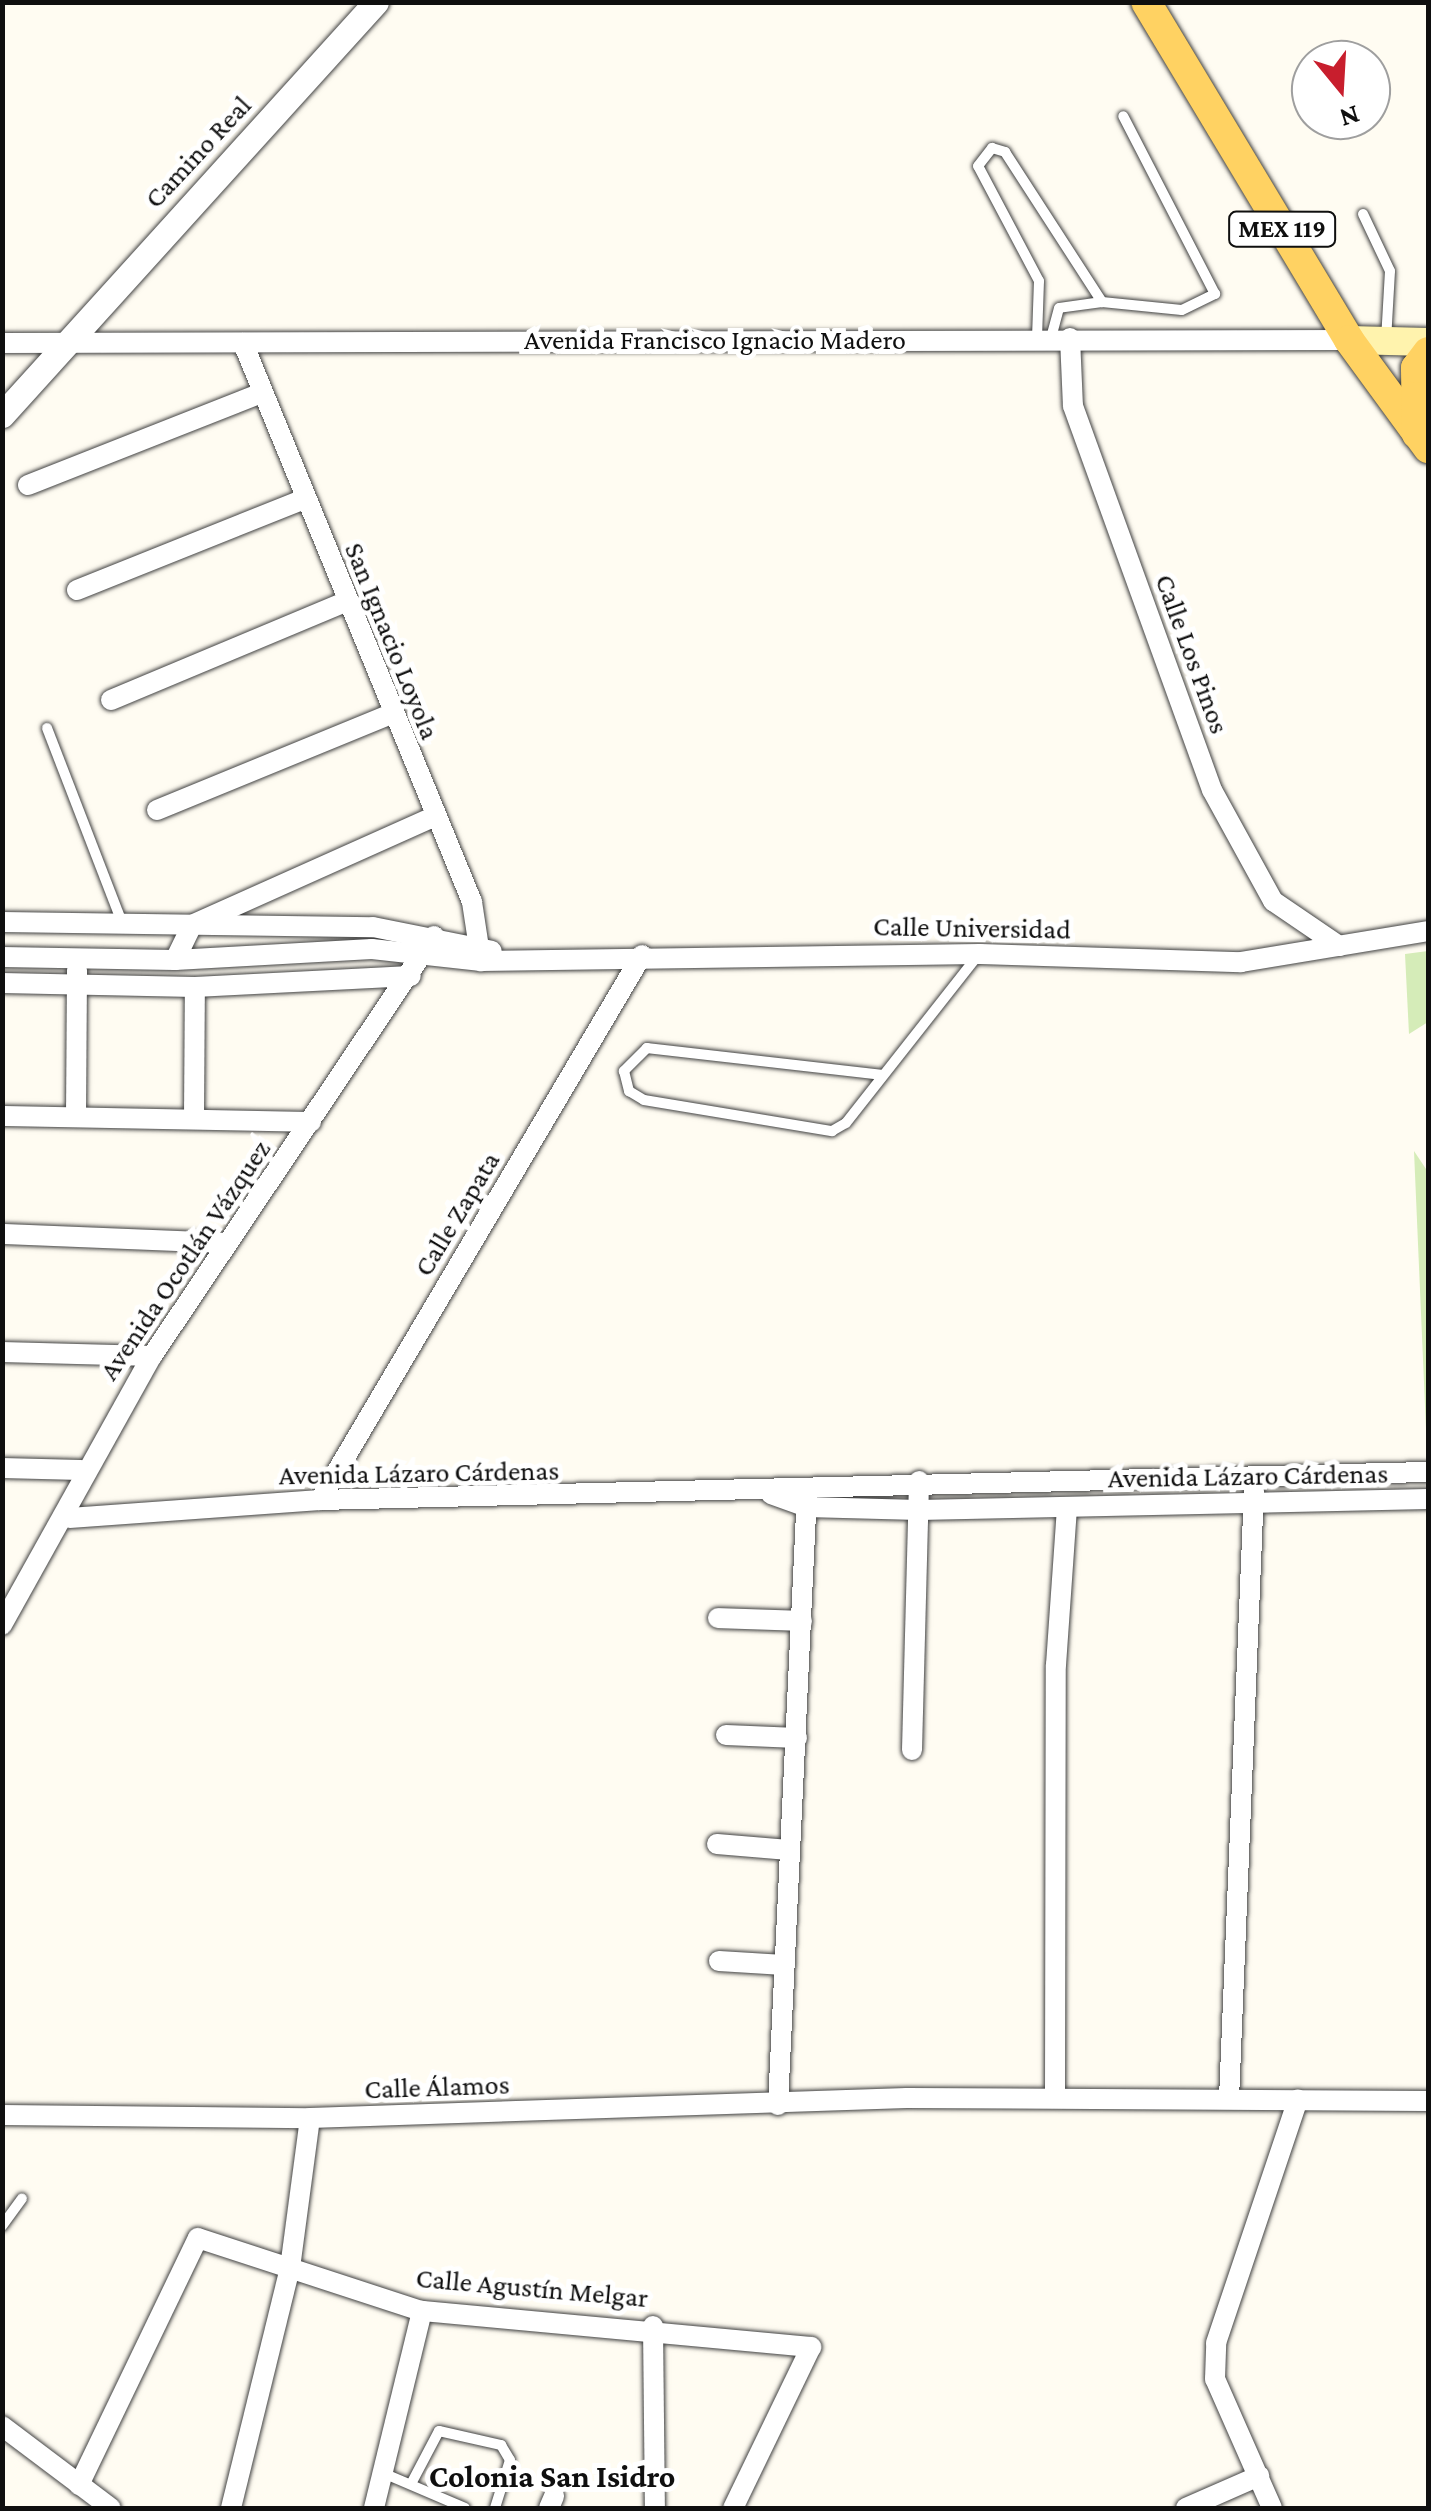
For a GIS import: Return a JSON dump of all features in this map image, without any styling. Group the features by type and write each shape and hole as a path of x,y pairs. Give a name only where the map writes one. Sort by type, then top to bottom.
{"main road":[{"name":"MEX 119","path":"1146,2 1349,340 1423,441"},
{"name":"Avenida Francisco Ignacio Madero","path":"1349,340 1428,342"},
{"path":"1423,441 1416,368 1428,352"}],"street":[{"name":"Camino Real","path":"2,415 376,2"},
{"name":"Calle Los Pinos","path":"1053,338 1212,790 1273,901 1339,946"},
{"name":"Avenida Francisco Ignacio Madero","path":"2,343 1349,340"},
{"name":"San Ignacio Loyola","path":"243,342 393,713 483,954"},
{"path":"28,484 262,393"},
{"path":"77,590 304,499"},
{"path":"110,700 348,602"},
{"path":"157,810 393,713"},
{"path":"175,960 192,926 433,817"},
{"name":"Calle Universidad","path":"2,922 192,926 430,945 513,959 980,954 1240,962 1428,930"},
{"name":"Calle Universidad","path":"2,957 175,960 430,945"},
{"name":"Avenida Ocotlán Vázquez","path":"2,1625 69,1518 81,1470 223,1243 311,1122 430,945"},
{"name":"Calle Zapata","path":"320,1500 642,955"},
{"path":"76,1116 78,958"},
{"path":"2,983 77,981 196,987 411,976"},
{"path":"194,1116 196,987"},
{"path":"2,1116 194,1116 311,1122"},
{"path":"2,1234 223,1243"},
{"path":"2,1352 152,1356"},
{"path":"2,1468 81,1470"},
{"name":"Avenida Lázaro Cárdenas","path":"69,1518 320,1500 770,1494 807,1484 1428,1472"},
{"path":"1229,2099 1254,1478"},
{"path":"912,1750 919,1481"},
{"path":"778,2105 807,1484"},
{"name":"Avenida Lázaro Cárdenas","path":"770,1494 806,1507 919,1510 1428,1500"},
{"path":"1055,2098 1056,1664 1067,1508"},
{"path":"718,1618 802,1621"},
{"path":"726,1735 798,1738"},
{"path":"717,1844 789,1850"},
{"path":"719,1961 784,1965"},
{"name":"Calle Álamos","path":"2,2115 310,2118 1055,2098 1428,2101"},
{"path":"1272,2508 1215,2379 1216,2344 1298,2099"},
{"path":"231,2508 290,2268 310,2118"},
{"name":"Calle Agustín Melgar","path":"79,2485 198,2238 422,2311 654,2326 810,2347 733,2508"},
{"path":"374,2508 422,2311"},
{"path":"654,2326 656,2508"},
{"path":"2,2426 111,2508"},
{"path":"1186,2508 1259,2476"}],"lane":[{"path":"1053,338 1059,308 1102,302 1182,310 1215,294 1123,116"},
{"path":"1053,338 1040,281 978,166 992,148 1005,152 1102,302"},
{"path":"1363,214 1390,272 1386,340"},
{"path":"47,728 122,922"},
{"path":"883,1075 647,1048 624,1071 629,1091 644,1100 812,1132 846,1122 980,954"},
{"path":"2,2226 22,2198"},
{"path":"411,2484 440,2431 501,2445 510,2460 495,2508"},
{"path":"383,2473 465,2508"}],"green space":[{"path":"1428,951 1428,1022 1409,1034 1405,954"},
{"path":"1414,1151 1428,1172 1428,1452 1427,1452"}],"district":[{"name":"Colonia San Isidro","path":"552,2476"}]}
